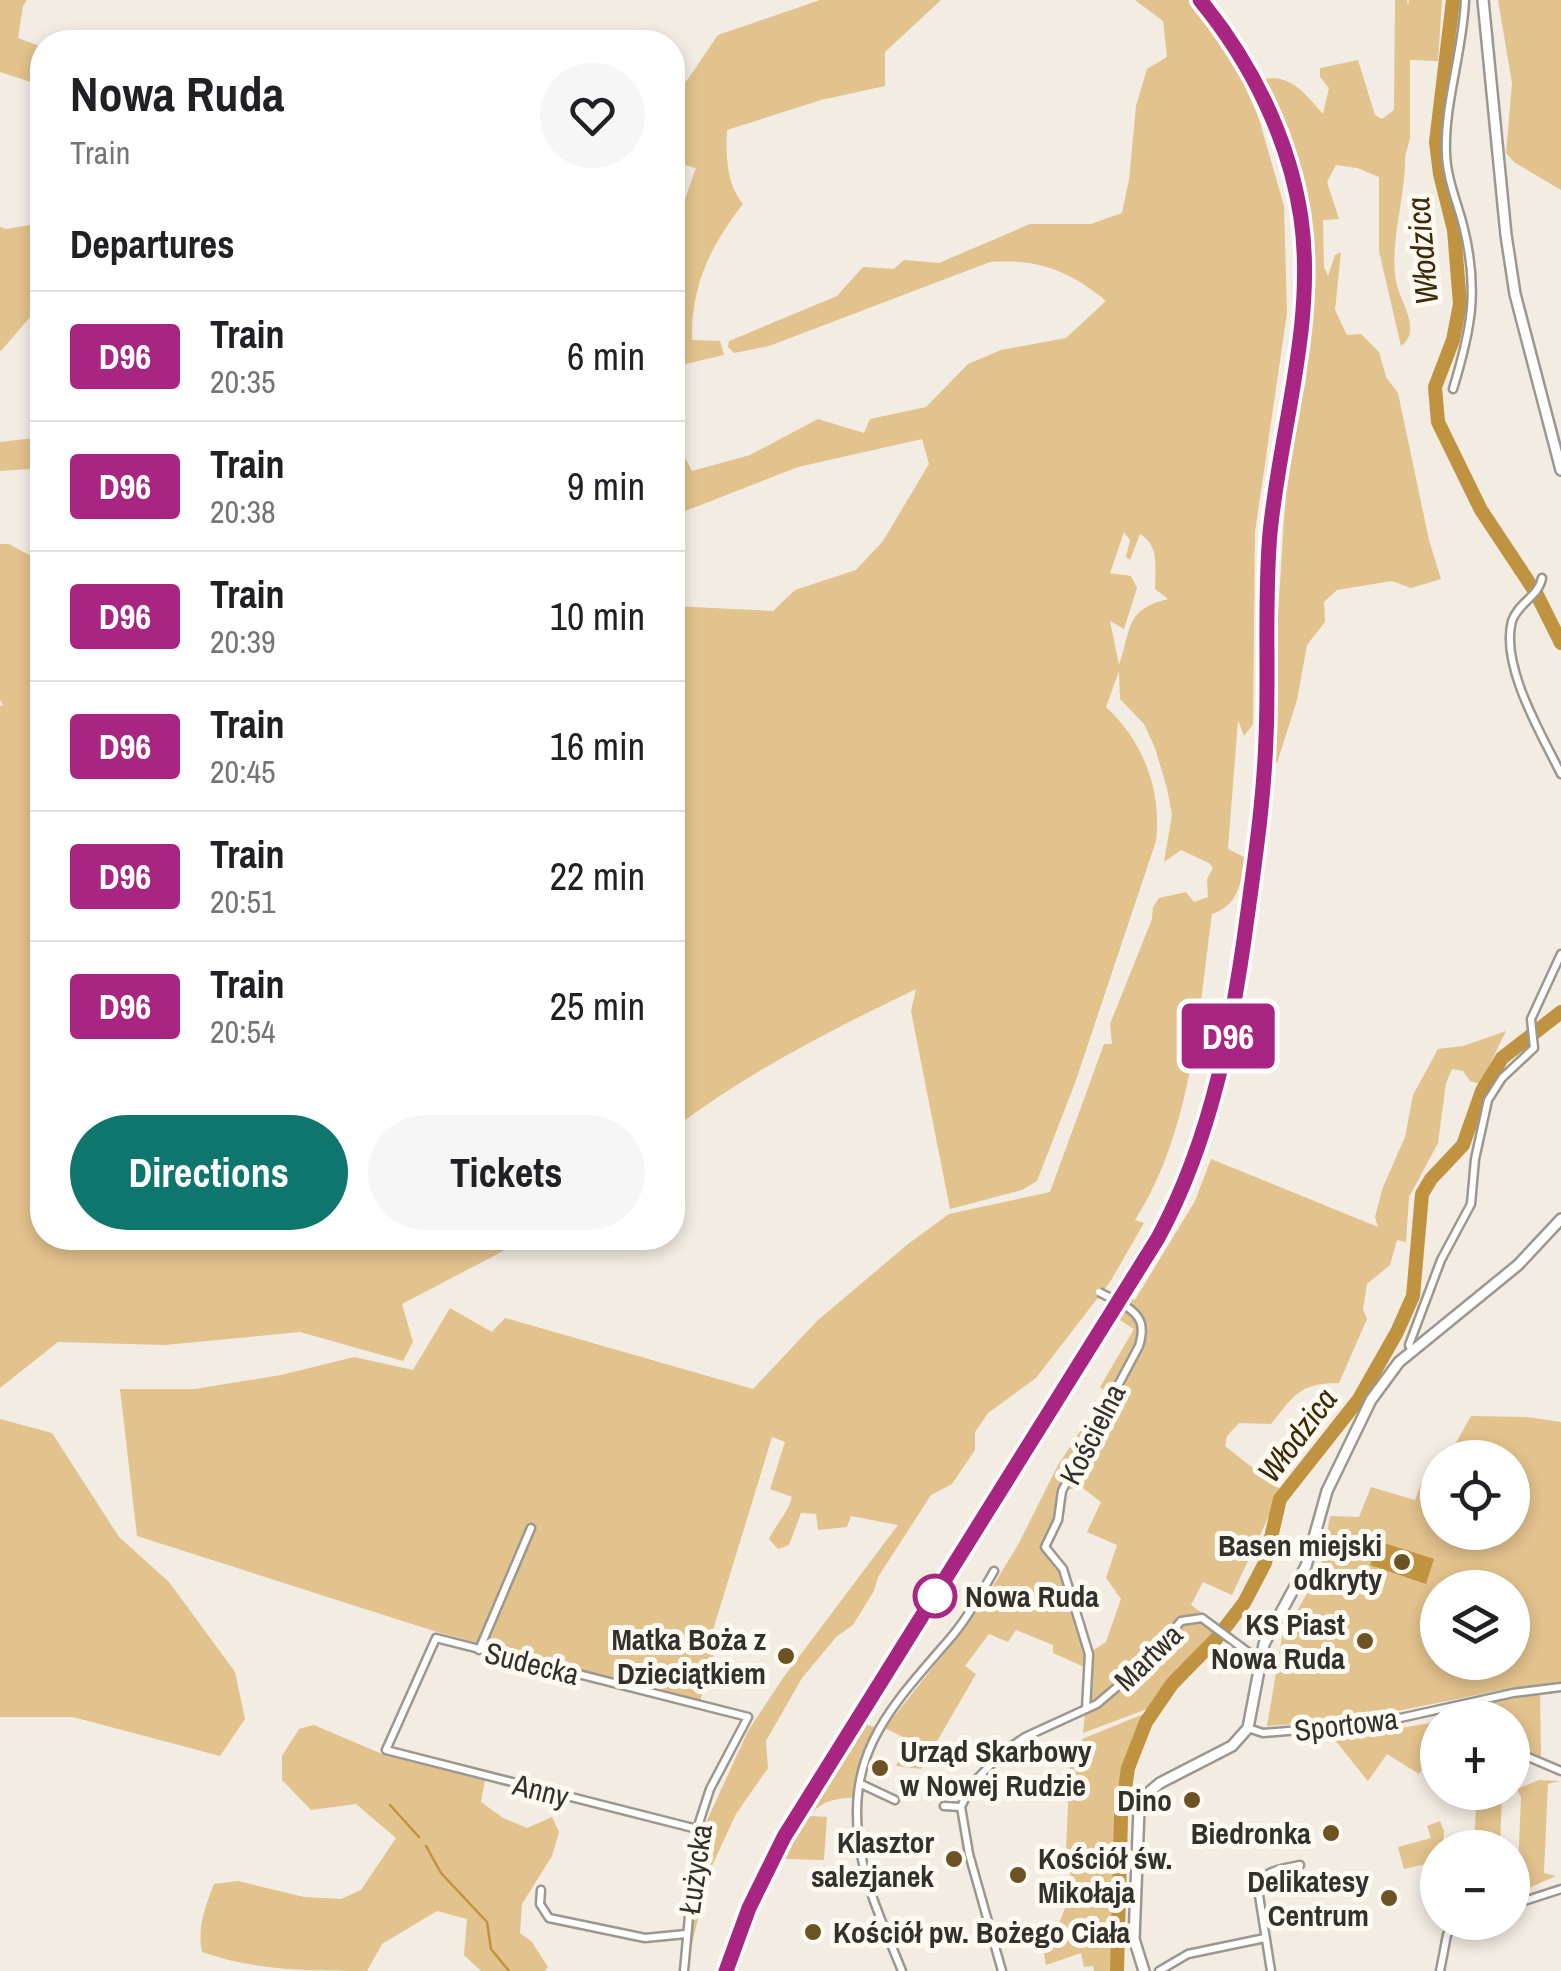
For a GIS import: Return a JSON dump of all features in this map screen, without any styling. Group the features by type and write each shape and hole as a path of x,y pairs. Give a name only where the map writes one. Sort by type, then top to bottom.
{"street":[{"path":"1453,389 1472,320 1474,290 1470,255 1446,155 1465,0"},
{"path":"1484,0 1515,294 1561,470"},
{"path":"1542,582 1517,610 1510,644 1516,675 1561,774"},
{"path":"1412,1351 1410,1345 1441,1260 1472,1204 1475,1159 1488,1100 1502,1078 1534,1048 1530,1026 1561,954"},
{"path":"1144,1971 1134,1939 1139,1809 1147,1794 1160,1783 1232,1746 1248,1728 1264,1644 1306,1566 1327,1491 1371,1400 1399,1362 1518,1265 1561,1218"},
{"name":"Kościelna","path":"1086,1709 1089,1654 1062,1569 1045,1547 1058,1520 1062,1492 1144,1331 1136,1312 1100,1292"},
{"path":"479,1650 531,1528"},
{"path":"902,1971 873,1898 861,1854 857,1806 867,1750 910,1684 954,1634 994,1571"},
{"name":"Martwa","path":"1086,1709 1139,1670 1181,1621 1202,1618 1260,1660"},
{"name":"Sudecka","path":"386,1750 436,1638 748,1717"},
{"name":"Sportowa","path":"1484,1700 1561,1687"},
{"path":"1002,1971 993,1928 969,1854 961,1807 982,1772 1013,1744 1086,1709"},
{"name":"Sportowa","path":"1248,1728 1256,1733 1372,1724 1420,1714"},
{"name":"Łużycka","path":"684,1971 697,1829 710,1789 748,1717"},
{"name":"Anny","path":"386,1750 697,1829"},
{"path":"1530,1756 1561,1771"},
{"path":"861,1784 894,1800"},
{"path":"944,1806 961,1807"},
{"path":"1272,1971 1258,1889 1260,1879 1268,1873 1300,1865"},
{"path":"1530,1899 1561,1888"},
{"path":"541,1890 540,1904 549,1918 645,1938 686,1934"},
{"path":"1159,1971 1188,1954 1265,1938"},
{"path":"1440,1971 1446,1940"}],"shaded area":[{"path":"0,0 27,0 18,38 30,42 30,82 0,72"},
{"path":"820,0 941,0 885,52 885,86 821,100 727,130 730,178 743,204 721,236 699,284 692,340 720,341 724,355 685,364 685,199 696,168 685,165 685,82 718,35"},
{"path":"1135,0 1191,0 1242,79 1259,119 1284,206 1287,313 1255,532 1253,724 1244,736 1238,720 1228,849 1244,857 1240,884 1228,905 1212,914 1190,1072 1169,1149 1135,1220 1144,1223 1110,1282 1036,1378 988,1413 975,1432 975,1450 952,1484 931,1495 878,1577 853,1625 837,1636 802,1678 766,1741 768,1768 736,1814 710,1870 689,1956 685,1950 704,1827 748,1731 898,1525 851,1516 847,1527 818,1530 816,1514 801,1513 789,1545 778,1549 769,1539 792,1497 770,1489 785,1442 772,1437 713,1630 717,1643 700,1701 437,1632 137,1536 120,1389 195,1389 281,1375 354,1357 413,1370 450,1308 492,1332 505,1318 753,1389 817,1321 949,1214 1050,1192 1104,1044 1112,1044 1110,1024 1152,919 1153,907 1159,898 1186,892 1194,902 1208,897 1207,879 1213,868 1181,850 1164,862 1172,815 1167,788 1144,724 1120,699 1119,671 1106,707 1130,735 1147,768 1156,803 1156,841 1075,1083 1037,1181 1022,1190 950,1209 911,1011 916,989 760,1070 685,1120 685,607 773,611 795,590 856,570 883,541 929,464 922,439 798,467 685,511 685,457 692,471 750,455 818,419 864,433 870,419 926,407 968,364 1001,350 1066,338 1106,301 1079,281 1052,269 1023,262 990,262 769,346 734,353 728,347 729,341 837,296 863,267 894,269 904,260 939,263 1030,224 1091,224 1122,213 1136,106 1147,69 1167,57 1163,21","holes":["1124,532 1130,540 1126,557 1130,560 1140,534 1151,545 1155,558 1155,589 1168,599 1137,615 1119,665 1110,621 1124,629 1137,588 1131,576 1110,573"]},
{"path":"1395,0 1407,0 1408,5 1409,0 1442,0 1438,61 1410,60 1410,138 1394,267 1410,324 1410,332 1401,346 1379,251 1379,177 1336,165 1327,182 1339,219 1323,220 1324,267 1328,276 1335,255 1341,252 1335,310 1347,335 1361,334 1379,352 1386,377 1398,393 1441,579 1411,588 1392,581 1337,590 1324,602 1325,622 1307,645 1297,700 1277,763 1269,760 1284,519 1289,460 1306,380 1310,293 1308,220 1299,174 1264,79 1290,83 1323,114 1329,88 1320,77 1320,68 1358,60 1375,115 1382,119 1394,110"},
{"path":"1498,0 1561,0 1561,190 1514,162 1506,153 1512,83"},
{"path":"30,225 30,317 0,352 0,227"},
{"path":"30,438 30,469 0,471 0,442"},
{"path":"0,544 9,544 30,555 30,1250 505,1250 402,1304 413,1342 403,1361 300,1332 165,1345 58,1342 0,1388"},
{"path":"1506,1031 1480,1084 1470,1081 1463,1071 1452,1069 1446,1083 1438,1143 1409,1197 1406,1242 1397,1240 1390,1265 1367,1284 1363,1309 1367,1319 1339,1383 1306,1388 1271,1424 1239,1423 1227,1436 1225,1446 1281,1490 1232,1595 1203,1582 1191,1605 1222,1628 1172,1684 1146,1722 1128,1768 1121,1817 1117,1971 1084,1967 1081,1953 1046,1965 1040,1931 1059,1923 1073,1889 1066,1850 1070,1760 1080,1759 1082,1739 1146,1713 1147,1709 1083,1733 1089,1669 1053,1653 1053,1645 1016,1630 1008,1642 989,1634 965,1666 976,1674 921,1769 896,1766 909,1740 885,1728 1000,1587 987,1596 1058,1465 1106,1392 1100,1387 1134,1329 1115,1317 1130,1297 1135,1300 1195,1201 1211,1159 1378,1227 1375,1217 1383,1187 1405,1137 1413,1095 1438,1049 1463,1046","holes":["1080,1486 1101,1502 1087,1532 1117,1545 1106,1578 1121,1599 1106,1642 1089,1653 1063,1569 1045,1547 1058,1520 1062,1492"]},
{"path":"1471,1416 1561,1422 1561,1687 1420,1700 1420,1706 1348,1721 1267,1726 1282,1637 1321,1569 1330,1516 1359,1517 1371,1487 1415,1500 1420,1486 1420,1550 1530,1550 1530,1440 1458,1440"},
{"path":"0,1419 52,1433 119,1537 169,1582 235,1672 245,1719 220,1756 73,1717 0,1717"},
{"name":"Basen miejski odkryty","path":"1378,1541 1434,1559 1430,1570 1420,1570 1420,1582 1370,1565"},
{"path":"1540,1692 1541,1759 1530,1752 1530,1700 1489,1700"},
{"path":"859,1723 883,1729 864,1767 867,1787 858,1797 831,1801 809,1816 827,1817 824,1860 784,1859 749,1932 738,1971 729,1971 769,1873"},
{"path":"314,1725 382,1754 485,1780 481,1802 503,1818 527,1828 552,1817 559,1832 552,1856 522,1904 520,1933 532,1942 548,1967 545,1971 481,1971 464,1955 467,1919 437,1911 382,1944 367,1971 263,1966 202,1952 201,1926 214,1884 238,1881 304,1897 341,1899 361,1890 396,1838 356,1804 311,1810 282,1780 282,1756 299,1729"},
{"path":"1420,1725 1420,1772 1387,1754 1368,1781 1334,1739"},
{"path":"1560,1781 1548,1784 1544,1873 1556,1876 1530,1887 1530,1830 1520,1830 1520,1810 1530,1810 1530,1784"},
{"path":"1476,1810 1501,1810 1501,1830 1475,1830"},
{"path":"1440,1821 1444,1830 1428,1830 1427,1826"},
{"path":"1420,1841 1420,1865 1404,1869 1398,1847"}],"waterway":[{"name":"Włodzica","path":"1453,0 1436,142 1454,230 1460,304 1453,340 1435,387 1438,422 1481,510 1536,593 1561,643"},
{"name":"Włodzica","path":"1117,1971 1121,1817 1128,1768 1146,1722 1172,1684 1217,1638 1244,1603 1265,1563 1280,1499 1359,1399 1397,1332 1413,1296 1422,1194 1463,1145 1482,1091 1502,1058 1561,1012"},
{"path":"390,1805 419,1837"},
{"path":"426,1846 441,1873 487,1922 491,1949 509,1971"}],"railway":[{"path":"720,1971 749,1891 788,1817 1163,1215 1194,1144 1216,1070 1237,955 1254,819 1262,721 1266,524 1295,337 1299,262 1291,193 1273,134 1247,77 1194,0"}],"train":[{"name":"D96","path":"726,1971 749,1908 784,1837 1158,1238 1191,1168 1223,1062 1258,836 1266,740 1270,538 1302,321 1304,266 1298,204 1276,126 1241,57 1200,0"}],"place":[{"name":"Basen miejski odkryty","path":"1402,1562"},
{"name":"Nowa Ruda","path":"935,1596"},
{"name":"KS Piast Nowa Ruda","path":"1365,1641"},
{"name":"Matka Boża z Dzieciątkiem","path":"786,1656"},
{"name":"Urząd Skarbowy w Nowej Rudzie","path":"880,1768"},
{"name":"Dino","path":"1192,1800"},
{"name":"Biedronka","path":"1331,1833"},
{"name":"Klasztor salezjanek","path":"954,1859"},
{"name":"Kościół św. Mikołaja","path":"1018,1875"},
{"name":"Delikatesy Centrum","path":"1389,1898"},
{"name":"Kościół pw. Bożego Ciała","path":"813,1932"}]}
